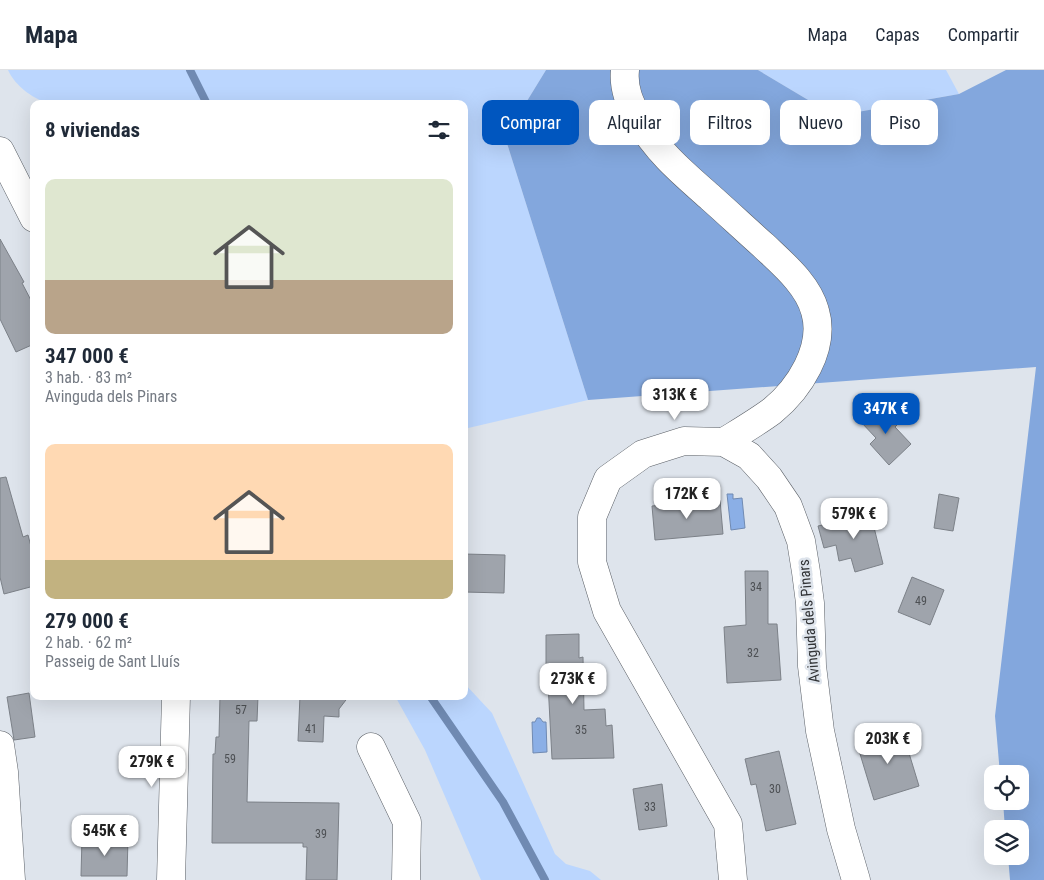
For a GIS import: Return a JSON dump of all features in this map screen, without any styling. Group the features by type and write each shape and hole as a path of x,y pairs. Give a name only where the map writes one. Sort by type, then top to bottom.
{"street":[{"path":"626,70 624,82 626,90 647,134 669,161 783,264 803,287 815,312 818,336 809,365 794,388 772,410 724,442"},
{"path":"0,151 30,210"},
{"name":"Avinguda dels Pinars","path":"733,880 728,824 607,611 592,562 592,517 608,478 643,454 684,441 724,442 750,456 769,478 788,506 800,541 810,603 812,666 820,732 841,829 856,880"},
{"path":"170,880 176,700"},
{"path":"0,745 4,772 11,880"},
{"path":"371,747 407,822 406,880"}],"shaded area":[{"path":"8,70 546,70 528,100 482,100 482,145 508,145 588,400 468,428 468,100 39,100 15,82"},
{"path":"546,70 758,70 808,100 780,100 780,145 861,145 861,111 871,110 871,145 938,145 938,100 925,100 959,94 1006,70 1044,70 1044,880 1010,880 1009,865 1029,865 1029,820 1004,820 1004,810 1029,810 1029,765 999,765 995,716 1036,367 588,400 508,145 579,145 579,100 528,100"},
{"path":"758,70 946,70 959,94 925,100 871,100 871,110 861,111 861,100 808,100"},
{"path":"727,494 733,494 733,499 742,498 745,528 731,530"},
{"path":"468,687 492,713 555,854 566,864 590,871 601,880 481,880 425,750 397,700 468,700"},
{"path":"537,718 546,722 547,752 533,753 532,722 535,722"}],"building":[{"path":"0,239 24,282 22,283 30,298 30,346 16,352 0,319"},
{"path":"880,404 898,424 895,427 911,444 889,465 870,444 876,438 861,422"},
{"path":"6,477 23,537 28,535 30,543 30,587 4,594 0,577 0,478"},
{"path":"939,494 959,498 953,531 934,528"},
{"path":"720,500 723,534 655,540 652,506"},
{"path":"870,511 883,564 855,572 851,558 839,561 836,545 824,548 818,526 831,523 830,520"},
{"path":"468,554 505,555 504,593 468,592"},
{"path":"745,571 768,571 768,624 777,624 781,680 727,683 724,627 746,625"},
{"path":"912,577 944,590 930,625 898,612"},
{"path":"579,634 579,658 583,657 584,710 605,709 606,726 612,725 614,758 552,759 548,683 546,683 546,635"},
{"path":"29,693 35,737 14,740 7,697"},
{"path":"220,700 258,700 257,721 249,721 247,802 339,803 337,880 306,880 307,847 303,847 303,843 212,843 213,754 215,754 216,737 219,737"},
{"path":"300,700 346,700 339,709 339,717 324,716 323,742 298,741"},
{"path":"899,731 903,741 905,740 919,786 874,800 857,744"},
{"path":"779,751 796,824 766,831 756,784 751,785 745,759"},
{"path":"662,784 667,826 639,830 633,789"},
{"path":"82,838 128,838 127,876 81,876"}],"waterway":[{"path":"190,70 205,100"},
{"path":"433,700 503,802 545,880"}]}
